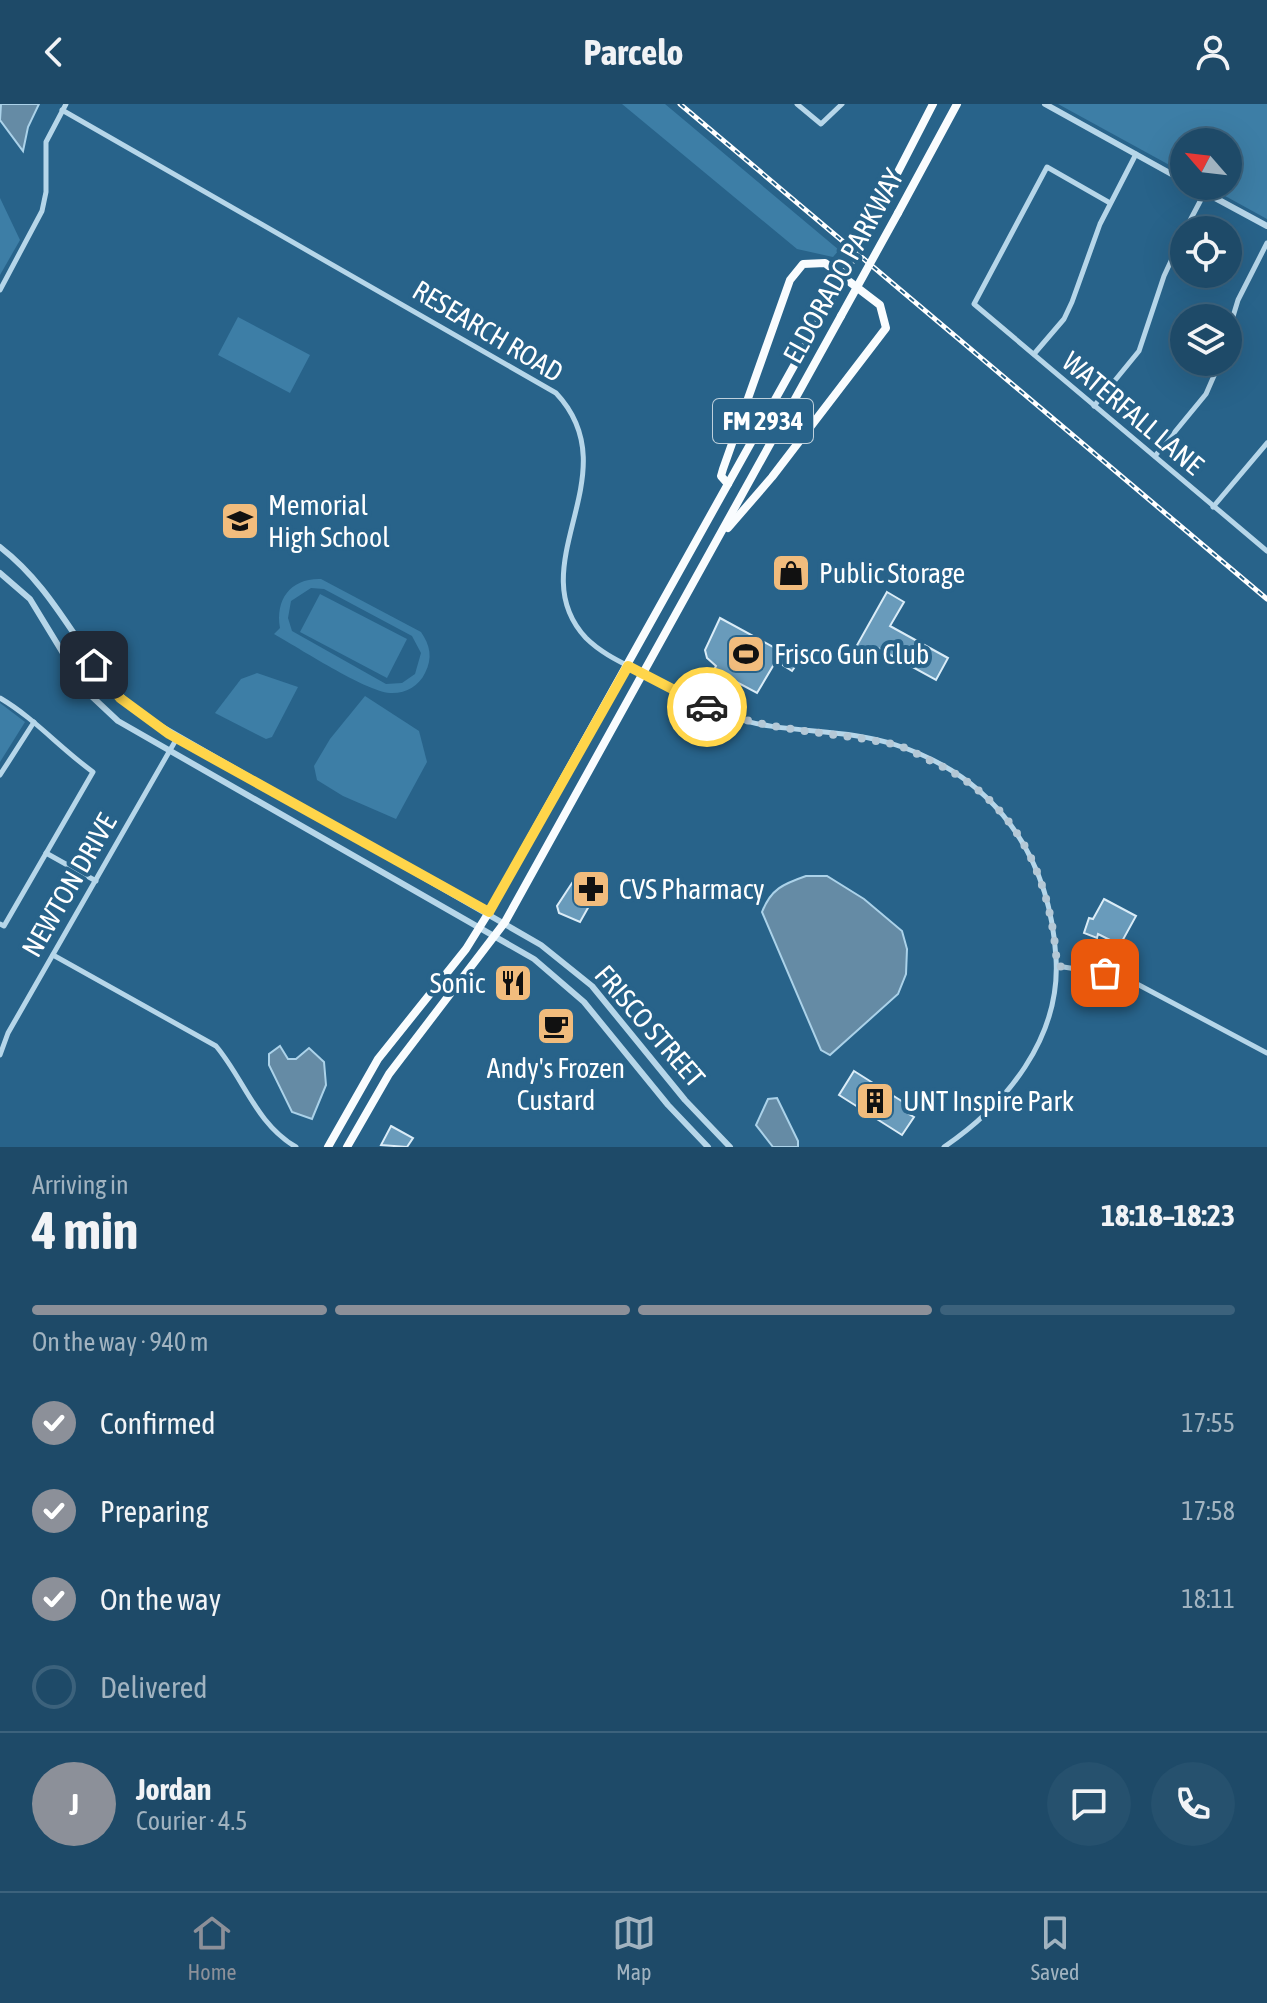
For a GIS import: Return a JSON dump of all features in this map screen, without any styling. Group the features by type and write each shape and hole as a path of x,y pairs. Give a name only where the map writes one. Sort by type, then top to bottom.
{"main road":[{"name":"ELDORADO PARKWAY","path":"328,1147 399,1029 479,929 489,912 829,303 933,104"},
{"name":"ELDORADO PARKWAY","path":"347,1147 412,1041 495,939 505,922 957,104"},
{"path":"712,548 772,477 886,328 885,310 825,263 803,264 790,280 723,469 721,476 728,484"},
{"path":"560,786 575,794"},
{"path":"399,1029 412,1041"}],"street":[{"path":"797,104 821,124 842,104"},
{"path":"1045,104 1170,173"},
{"path":"0,290 42,211 46,192 46,142 64,107"},
{"name":"RESEARCH ROAD","path":"64,107 556,393 577,423 585,458 564,564 566,603 586,637 628,666 730,717 896,744 954,771 1001,811 1032,855 1053,920 1057,966 1048,1013 1032,1057 1000,1103 944,1147"},
{"path":"1034,354 1064,319 1110,203 1136,154"},
{"name":"WATERFALL LANE","path":"1110,203 1047,167 974,304 1267,551"},
{"path":"1220,200 1267,226"},
{"path":"1237,304 1267,243"},
{"path":"1094,406 1139,351 1170,263"},
{"path":"1155,456 1206,394 1214,376"},
{"path":"1213,507 1267,443"},
{"name":"FRISCO STREET","path":"0,547 39,582 112,690 138,713 177,738 489,912 541,945 592,986 685,1100 730,1147"},
{"name":"FRISCO STREET","path":"0,573 30,599 86,691 118,721 534,959 584,1002 668,1105 708,1147"},
{"path":"53,634 70,626"},
{"path":"0,698 93,772 2,925"},
{"path":"0,775 34,722"},
{"name":"NEWTON DRIVE","path":"0,1055 8,1033 177,738"},
{"path":"298,826 306,811"},
{"path":"46,853 96,881"},
{"path":"53,955 216,1046 231,1065 255,1107 277,1133 296,1147"},
{"path":"1057,966 1122,976 1267,1053"}],"shaded area":[{"path":"1,104 39,104 28,127 23,151 0,120"},
{"path":"622,104 665,104 839,250 833,257 797,249"},
{"path":"1058,104 1267,104 1267,219 1232,200 1242,200 1242,128 1170,128 1170,165"},
{"path":"0,198 20,240 0,275"},
{"path":"238,317 310,355 290,393 218,355"},
{"path":"321,579 421,632 430,657 419,682 401,692 379,690 349,677 274,634 280,628 280,608 287,592 310,580","holes":["311,588 324,589 412,636 421,653 415,674 402,683 386,684 292,631 288,618 291,601"]},
{"path":"320,594 407,639 387,678 300,632"},
{"path":"257,673 298,687 272,737 266,739 215,713 241,679"},
{"path":"365,696 419,731 427,762 396,819 343,796 317,780 314,766 330,739"},
{"path":"0,703 25,722 0,762"},
{"path":"806,876 827,876 864,899 902,931 907,949 906,974 898,994 830,1055 821,1050 762,912 779,888"},
{"path":"280,1046 288,1059 296,1059 309,1048 324,1062 326,1085 312,1119 292,1112 269,1065 269,1054"},
{"path":"777,1098 798,1147 773,1147 756,1125 768,1099"}],"building":[{"path":"887,592 904,602 890,626 948,658 936,680 878,648 874,657 856,647"},
{"name":"Frisco Gun Club","path":"720,618 799,661 792,671 776,661 757,693 714,670 716,666 707,658 705,650"},
{"name":"CVS Pharmacy","path":"576,877 598,890 580,922 559,913 557,906"},
{"path":"1104,899 1136,916 1120,945 1098,934 1097,938 1084,933 1089,918 1093,919"},
{"name":"Sonic","path":"507,972 529,988 522,997 504,984 506,981 502,978"},
{"name":"UNT Inspire Park","path":"854,1071 911,1107 907,1113 914,1117 902,1135 839,1095"},
{"path":"391,1126 413,1138 407,1147 381,1145"}],"railway":[{"path":"680,104 1267,599"}],"way so far":[{"path":"707,707 751,722 896,744 954,771 1001,811 1032,855 1053,920 1057,966 1105,973"}],"place":[{"name":"Memorial High School","path":"240,521"},
{"name":"Public Storage","path":"791,573"},
{"name":"Frisco Gun Club","path":"746,654"},
{"name":"CVS Pharmacy","path":"591,889"},
{"name":"Sonic","path":"513,983"},
{"name":"Andy's Frozen Custard","path":"556,1026"},
{"name":"UNT Inspire Park","path":"875,1101"}],"route":[{"path":"94,665 120,698 169,734 489,912 628,666 707,707"}]}
